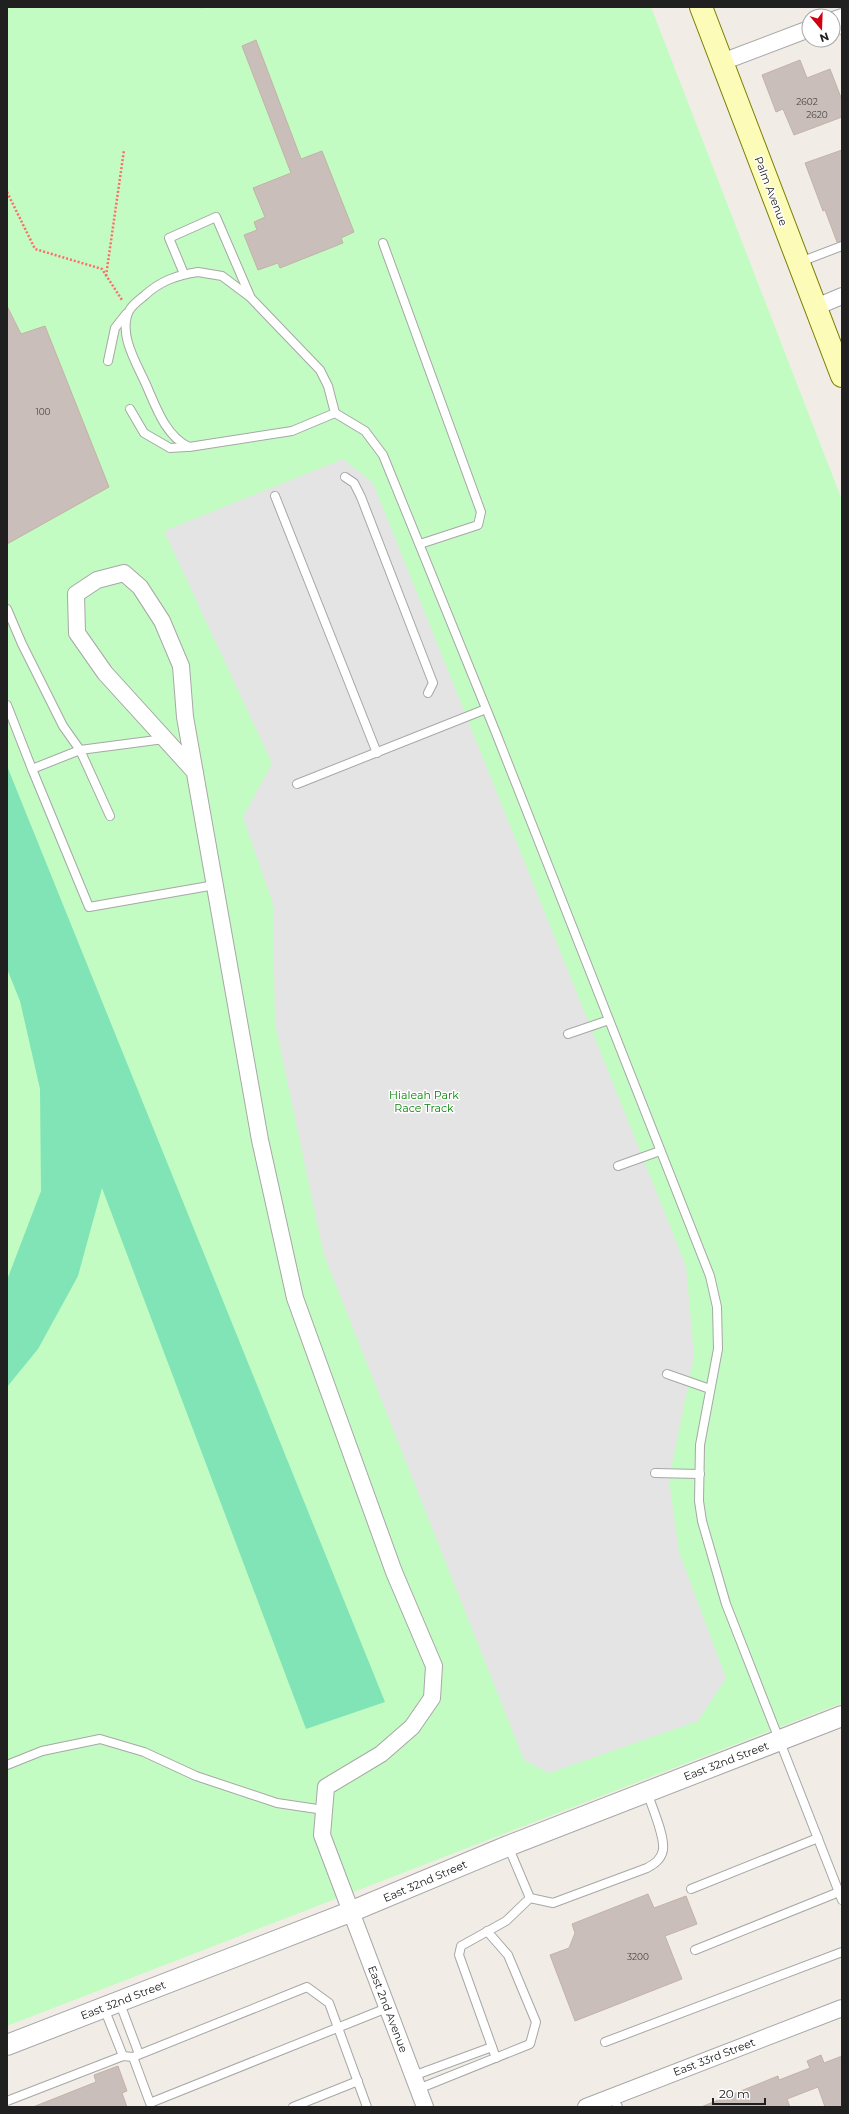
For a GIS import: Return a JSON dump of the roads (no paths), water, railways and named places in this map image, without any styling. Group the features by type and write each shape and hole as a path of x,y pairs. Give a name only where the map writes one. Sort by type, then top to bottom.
{"main road":[{"name":"Palm Avenue","path":"701,7 842,376"}],"street":[{"path":"722,62 801,32"},
{"path":"816,307 842,296"},
{"path":"195,772 105,673 77,633 76,594 97,580 124,573 140,587 162,621 181,666 185,717 195,772 215,885"},
{"name":"East 2nd Avenue","path":"215,885 260,1140 295,1298 394,1572 434,1666 432,1698 412,1727 381,1754 326,1786 322,1835 425,2107"},
{"name":"East 32nd Street","path":"7,2045 350,1912 508,1846 842,1716"},
{"name":"East 33rd Street","path":"587,2107 616,2102 842,2008"}],"lane":[{"path":"184,274 169,238 216,217 250,297"},
{"path":"383,243 481,512 478,525 420,544"},
{"path":"799,263 842,246"},
{"path":"108,361 116,328 129,310 155,285 184,274 198,272 222,276 250,297 320,370 328,386 335,413 365,431 383,455 486,709 710,1276 717,1307 718,1349 700,1445 699,1501 702,1521 726,1604 842,1900"},
{"path":"129,310 126,322 127,339 155,406 170,432 180,443 189,447"},
{"path":"130,409 144,433 170,448 189,447 292,431 335,413"},
{"path":"345,477 354,483 361,497 403,604 433,683 428,693"},
{"path":"275,496 377,753"},
{"path":"7,609 22,644 63,726 80,750 110,816"},
{"path":"7,705 89,907 215,885"},
{"path":"297,784 486,709"},
{"path":"32,769 80,750 164,739"},
{"path":"568,1034 609,1020"},
{"path":"618,1166 660,1151"},
{"path":"667,1374 710,1389"},
{"path":"655,1473 700,1474"},
{"path":"7,1764 42,1751 100,1739 144,1752 196,1776 277,1803 324,1810"},
{"path":"530,1898 553,1903 647,1868 656,1863 663,1852 663,1843 647,1792"},
{"path":"691,1888 818,1838"},
{"path":"508,1846 530,1898"},
{"path":"695,1950 839,1892"},
{"path":"496,2058 459,1955 461,1946 506,1921 530,1898"},
{"path":"416,2082 496,2058 530,2044 536,2022 508,1955 487,1931"},
{"path":"605,2042 842,1952"},
{"path":"7,2101 123,2056 136,2056 307,1987 328,2003 339,2028 367,2107"},
{"path":"112,2004 136,2056 151,2105 387,2008"},
{"path":"112,2004 123,2056"},
{"path":"416,2082 492,2047"},
{"path":"293,2107 358,2081"}],"park label":[{"name":"Hialeah Park Race Track","path":"424,1101"}]}
